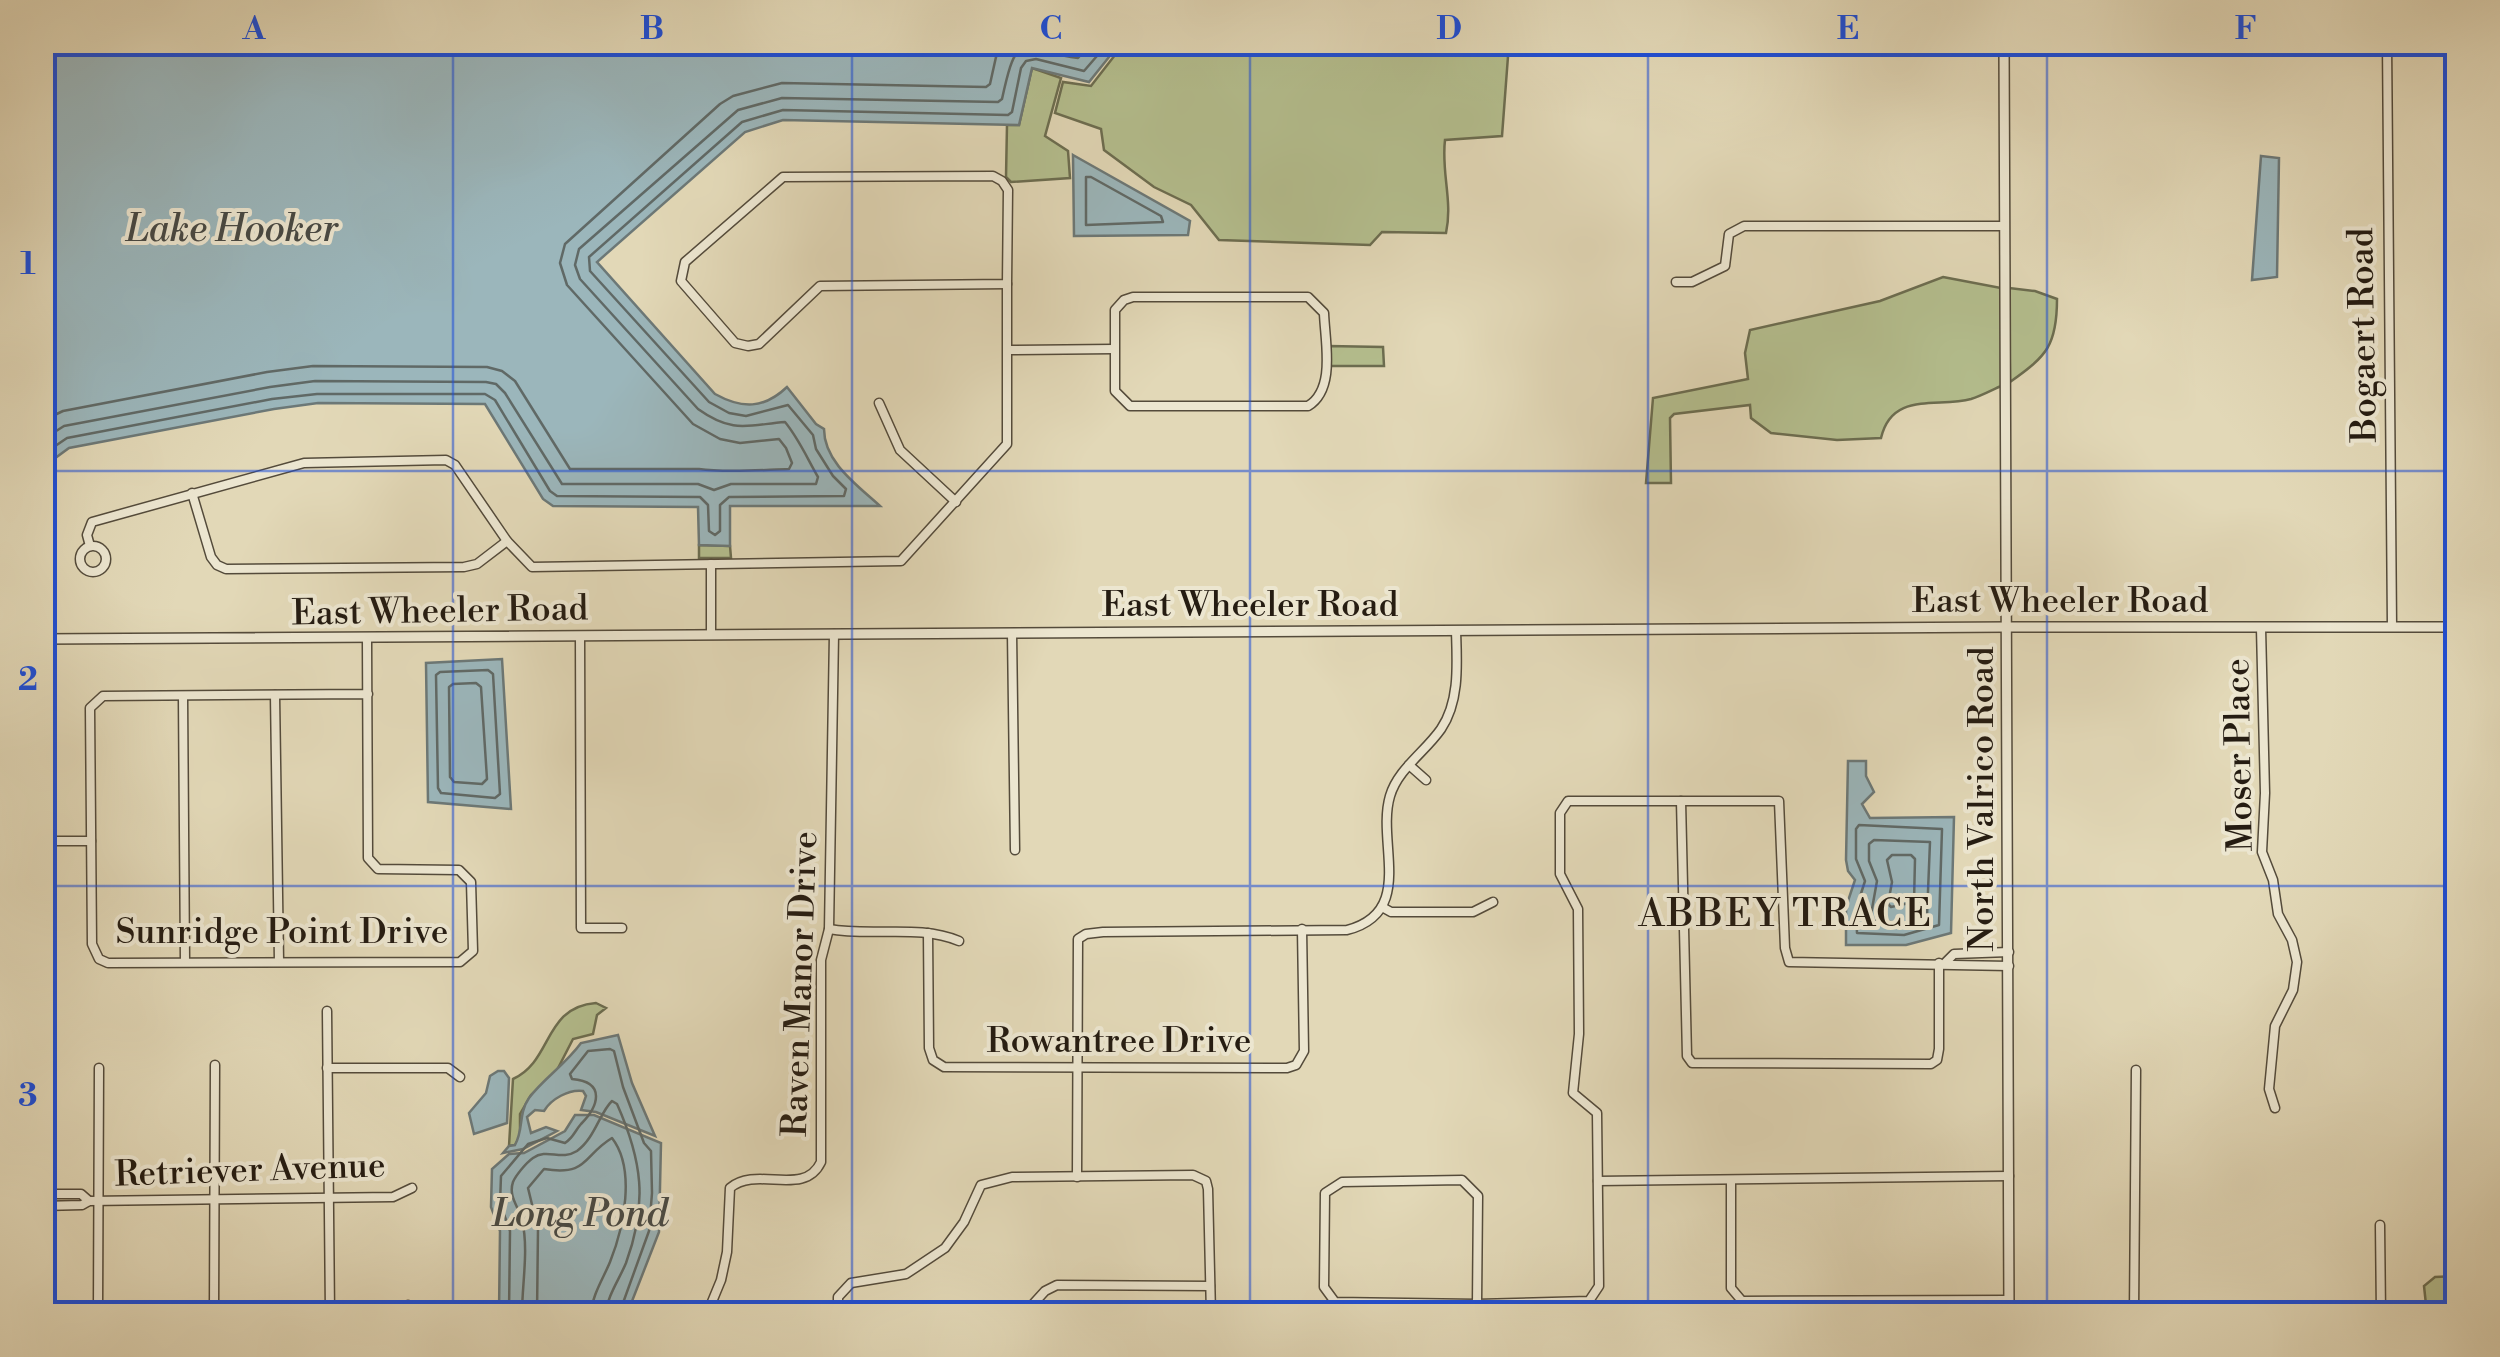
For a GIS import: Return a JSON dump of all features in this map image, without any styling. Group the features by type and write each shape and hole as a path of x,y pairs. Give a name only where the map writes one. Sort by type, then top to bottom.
{"street":[{"name":"North Valrico Road","path":"2004,42 2009,1314"},
{"name":"Bogaert Road","path":"2387,42 2392,627"},
{"path":"90,546 88,528 92,522 304,463 446,460 455,465 507,542 532,567 901,562 1007,444 1008,190 1002,180 993,176 783,177 685,262 680,281 735,343 748,346 759,344 820,286 1007,284"},
{"path":"1676,282 1692,282 1725,266 1729,234 1744,226 2004,226"},
{"path":"1133,297 1308,297 1324,312 1325,386 1320,398 1308,406 1130,406 1115,391 1114,349 1115,310 1133,297"},
{"path":"1008,350 1114,349"},
{"path":"879,402 900,450 956,502"},
{"path":"192,493 210,556 217,566 226,569 464,567 476,564 507,542"},
{"path":"710,564 711,634"},
{"name":"East Wheeler Road","path":"42,640 2458,627"},
{"name":"Moser Place","path":"2261,628 2262,844 2278,914 2294,946 2298,968 2275,1026 2270,1089 2275,1108"},
{"path":"1077,1176 1078,939 1086,934 1348,930 1360,926 1382,907 1389,882 1388,801 1394,786 1441,729 1454,700 1456,631"},
{"path":"1012,633 1016,850"},
{"name":"Raven Manor Drive","path":"707,1314 727,1252 730,1188 746,1180 806,1179 816,1174 821,1162 820,960 829,929 834,634"},
{"path":"580,636 581,928 622,928"},
{"name":"Sunridge Point Drive","path":"367,640 368,694 368,858 378,870 459,870 471,882 473,952 460,962 108,963 94,954 90,708 102,696 368,694"},
{"path":"275,695 278,960"},
{"path":"183,696 185,962"},
{"path":"1410,765 1426,780"},
{"path":"1477,1314 1477,1304 1478,1196 1462,1180 1342,1182 1325,1193 1324,1287 1335,1302 1477,1304 1589,1301 1599,1286 1598,1118 1595,1108 1573,1093 1579,1034 1578,909 1560,874 1560,813 1568,801 1779,801 1785,948 1789,962 2010,966"},
{"path":"1681,801 1688,1056 1692,1063 1931,1064 1937,1060 1939,1049 1942,963"},
{"path":"42,841 91,841"},
{"path":"1382,907 1391,912 1473,912 1493,902"},
{"path":"829,929 941,934 959,941"},
{"name":"Rowantree Drive","path":"928,933 929,1048 933,1060 944,1067 1076,1070 1296,1065 1304,1051 1302,930"},
{"path":"1942,963 1954,954 2010,952"},
{"path":"1971,953 1971,966"},
{"path":"327,1011 330,1314"},
{"path":"214,1314 215,1066"},
{"path":"98,1314 94,1201 99,1068"},
{"path":"327,1068 448,1068 460,1077"},
{"path":"2134,1314 2136,1070"},
{"path":"838,1314 838,1298 851,1284 906,1274 945,1248 964,1222 981,1185 1012,1177 1193,1175 1206,1181 1210,1314"},
{"path":"1598,1181 2009,1176"},
{"path":"1731,1180 1731,1288 1742,1300 2009,1300"},
{"name":"Retriever Avenue","path":"42,1206 94,1201 392,1197 412,1188"},
{"name":"Retriever Avenue","path":"42,1194 82,1194 94,1201"},
{"path":"2380,1226 2380,1314"},
{"path":"1024,1314 1056,1284 1210,1286"},
{"path":"388,1314 408,1306 428,1310"}],"green space":[{"path":"1135,43 1509,43 1502,136 1445,140 1446,233 1382,232 1370,245 1219,240 1191,205 1154,187 1104,150 1101,129 1055,113 1063,82 1091,86 1115,55 1132,49"},
{"path":"1032,68 1061,78 1045,136 1068,151 1070,178 1011,182 1006,177 1007,125 1019,125"},
{"path":"1943,277 2001,288 2001,386 1971,399 1905,407 1887,423 1881,438 1837,440 1771,433 1751,418 1750,405 1674,414 1670,418 1671,483 1646,483 1653,398 1748,379 1745,353 1750,330 1880,301"},
{"path":"2009,288 2057,299 2055,328 2047,348 2033,365 2010,382"},
{"path":"1328,346 1383,347 1384,366 1327,366"},
{"path":"699,545 730,546 731,558 699,558"},
{"path":"596,1003 606,1008 597,1015 593,1034 573,1039 555,1074 531,1095 520,1114 520,1136 515,1145 509,1146 513,1079 535,1060 566,1014"},
{"path":"2457,1276 2457,1314 2427,1314 2424,1286 2435,1277"}],"water":[{"name":"Lake Hooker","path":"43,42 1131,45 1113,52 1089,82 1032,68 1019,125 783,120 745,132 597,262 715,394 753,404 770,399 787,387 824,429 825,441 836,462 880,506 730,506 730,546 699,545 698,507 553,506 543,499 485,404 318,403 274,409 69,448 43,467"},
{"path":"1073,155 1190,221 1188,235 1074,236"},
{"path":"2261,156 2279,158 2277,277 2252,280"},
{"path":"502,659 511,809 428,802 426,663"},
{"path":"1848,761 1866,761 1866,776 1874,792 1862,804 1870,818 1954,817 1951,933 1906,945 1846,945 1846,907 1855,880 1846,860"},
{"path":"618,1035 632,1083 655,1136 596,1112 581,1110 586,1096 578,1091 561,1096 544,1111 535,1110 527,1117 531,1133 546,1127 557,1131 523,1149 503,1153 515,1145 523,1110 541,1084 581,1043"},
{"path":"504,1071 509,1078 507,1123 474,1134 469,1113 486,1093 490,1076"},
{"name":"Long Pond","path":"575,1115 594,1115 661,1143 659,1232 627,1314 499,1314 500,1231 491,1207 492,1169 509,1154 524,1153 565,1131"}],"district":[{"name":"ABBEY TRACE","path":"1786,913"}]}
